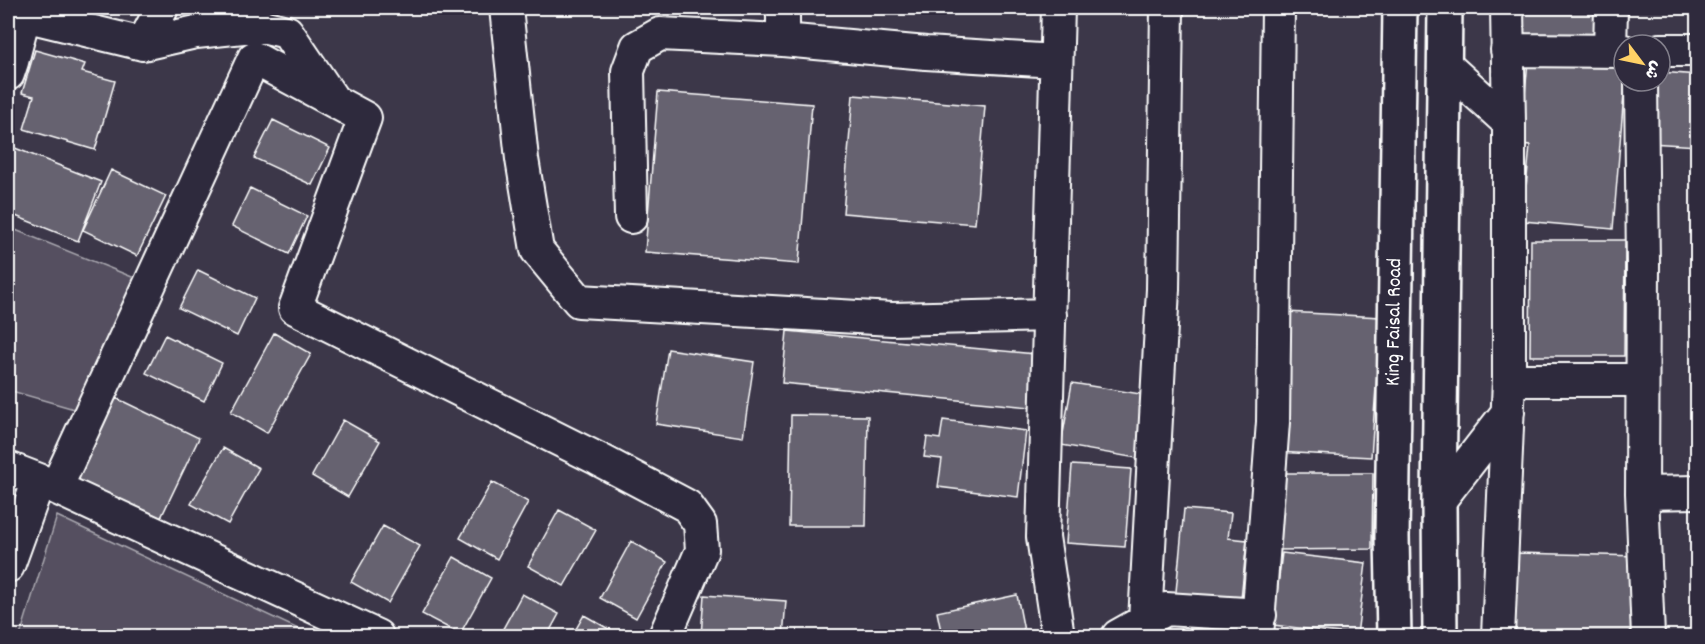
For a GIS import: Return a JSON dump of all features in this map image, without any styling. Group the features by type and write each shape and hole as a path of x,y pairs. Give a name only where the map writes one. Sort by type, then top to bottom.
{"main road":[{"name":"King Faisal Road","path":"1394,636 1392,537 1400,8"},
{"path":"1440,636 1439,501 1445,8"}],"street":[{"path":"143,44 162,8"},
{"path":"507,8 522,159 537,250 579,300 892,319 1050,315"},
{"path":"783,8 783,40"},
{"path":"1058,8 1043,537 1058,636"},
{"path":"1130,631 1155,464 1163,289 1167,8"},
{"path":"1130,631 1166,609 1258,626 1273,422 1278,8"},
{"path":"1498,636 1509,380 1507,8"},
{"path":"1611,8 1614,33"},
{"path":"8,74 25,11 143,44 196,32 266,27 287,32 334,101"},
{"path":"631,217 628,71 638,47 660,34 783,40 926,53 1056,61"},
{"path":"1507,50 1612,51"},
{"path":"1672,50 1698,50"},
{"path":"8,566 254,58 365,118 295,308 598,459 687,506 700,524 702,550 665,636"},
{"path":"1444,64 1509,123"},
{"path":"1641,93 1642,493 1648,636"},
{"path":"1509,380 1642,380"},
{"path":"1439,501 1508,412"},
{"path":"8,468 48,484 377,636"},
{"path":"1642,493 1698,492"}],"shaded area":[{"path":"8,227 137,279 78,410 8,390"},
{"path":"57,516 313,636 20,636"}],"building":[{"path":"1516,8 1596,8 1598,34 1518,41"},
{"path":"35,50 85,64 82,72 115,81 95,150 24,129 34,96 22,93"},
{"path":"1528,60 1612,67 1612,93 1624,93 1613,229 1523,221 1530,145 1521,144"},
{"path":"1672,73 1698,75 1698,146 1650,143 1653,93 1672,93"},
{"path":"658,92 812,104 799,264 645,252"},
{"path":"853,95 985,106 975,224 843,213"},
{"path":"273,120 330,148 312,185 254,158"},
{"path":"15,148 101,182 78,241 8,213 8,167"},
{"path":"111,170 166,196 137,256 83,230"},
{"path":"250,188 307,216 289,254 232,226"},
{"path":"1531,240 1625,240 1624,356 1530,356"},
{"path":"198,270 255,298 237,336 179,308"},
{"path":"1286,312 1381,317 1371,457 1276,452"},
{"path":"787,331 1035,354 1030,407 782,383"},
{"path":"274,333 311,354 267,433 231,412"},
{"path":"165,335 222,363 204,401 146,373"},
{"path":"668,349 754,362 743,437 656,424"},
{"path":"1072,383 1153,396 1142,459 1061,445"},
{"path":"116,398 199,438 156,528 73,488"},
{"path":"791,415 868,416 866,526 789,526"},
{"path":"343,420 380,441 348,497 312,476"},
{"path":"943,420 1026,431 1018,497 938,487 942,459 924,457 927,437 940,439"},
{"path":"223,448 259,468 228,524 191,504"},
{"path":"1072,465 1131,469 1125,547 1066,543"},
{"path":"1277,473 1373,473 1372,549 1276,550"},
{"path":"492,482 528,502 497,559 460,538"},
{"path":"1184,509 1231,513 1228,538 1247,540 1240,608 1175,602"},
{"path":"559,510 596,530 564,586 528,566"},
{"path":"383,526 420,546 388,603 351,582"},
{"path":"631,541 667,562 636,618 600,598"},
{"path":"1282,553 1366,563 1357,635 1273,625"},
{"path":"1515,553 1640,556 1638,636 1513,636"},
{"path":"454,557 491,578 460,634 422,614"},
{"path":"522,594 559,614 547,636 499,636"},
{"path":"704,595 786,601 783,636 701,636"},
{"path":"1017,595 1025,636 942,636 937,612"},
{"path":"584,615 621,636 572,636"}]}
